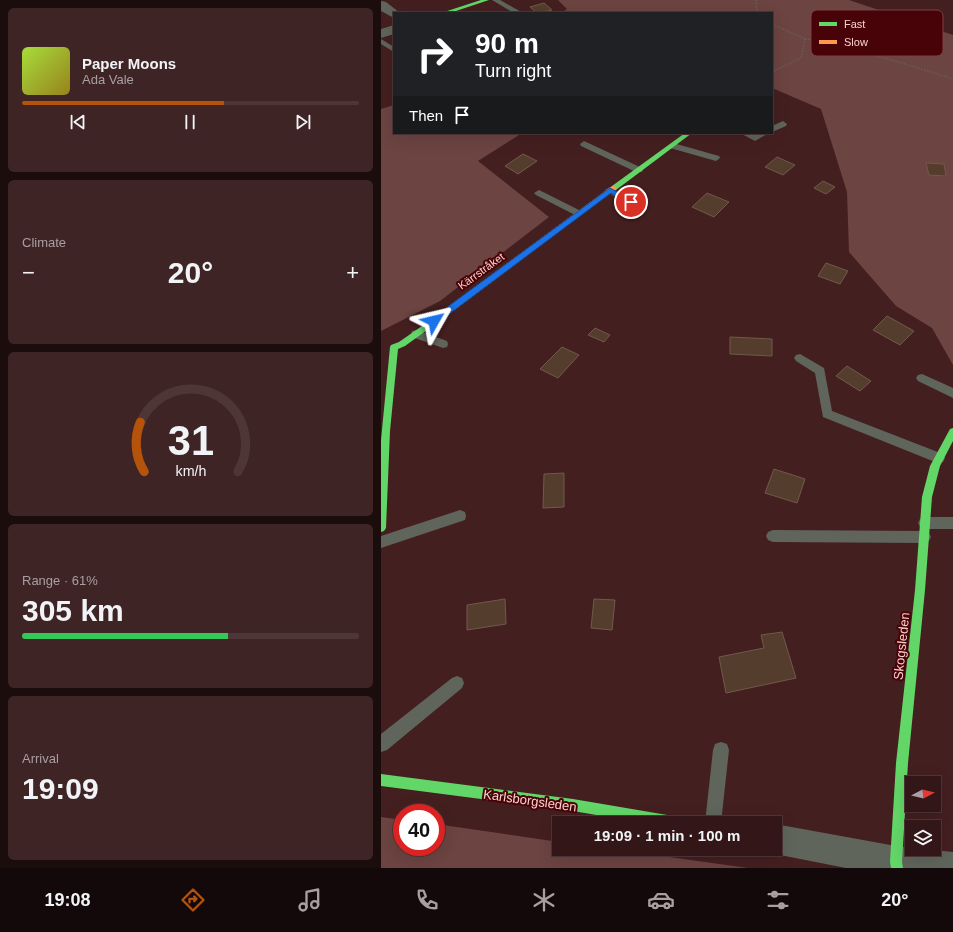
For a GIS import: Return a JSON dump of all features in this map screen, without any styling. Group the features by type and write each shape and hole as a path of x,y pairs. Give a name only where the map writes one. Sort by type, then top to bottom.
{"street":[{"path":"447,12 486,0"},
{"path":"381,5 393,13"},
{"path":"381,34 393,29"},
{"name":"Kärrstråket","path":"394,346 402,344 416,334 578,213 688,134"},
{"path":"381,528 394,346"},
{"name":"Skogsleden","path":"897,865 902,763 920,590 927,497 935,466 953,432"},
{"name":"Karlsborgsleden","path":"381,780 573,805 638,816"},
{"path":"782,840 897,865 953,868"}],"lane":[{"path":"495,0 517,12"},
{"path":"381,41 393,49"},
{"path":"773,129 783,124"},
{"path":"746,134 755,138 763,134"},
{"path":"584,144 639,170"},
{"path":"673,146 716,158"},
{"path":"610,190 641,208"},
{"path":"539,193 578,213"},
{"path":"416,334 443,344"},
{"path":"381,351 394,346"},
{"path":"800,358 820,371 827,414 939,458"},
{"path":"922,378 953,393"},
{"path":"381,542 461,516"},
{"path":"925,523 953,523"},
{"path":"773,536 924,537"},
{"path":"381,744 457,683"},
{"path":"714,816 721,750"}],"path":[{"path":"756,0 757,12"},
{"path":"773,24 811,40"},
{"path":"773,72 801,58 805,39"},
{"path":"880,56 953,79"}],"shaded area":[{"path":"558,0 849,0 879,10 811,10 811,56 943,56 943,32 953,35 953,365 932,328 896,306 849,252 847,192 821,109 773,88 773,12 562,12 567,9"},
{"path":"393,105 393,134 520,134 478,161 549,217 440,301 381,331 381,109"},
{"path":"381,817 393,819 393,856 445,856 445,825 552,841 552,856 662,856 748,868 381,868"}],"building":[{"path":"544,3 552,10 536,12 530,7"},
{"path":"523,154 537,161 518,174 505,166"},
{"path":"777,157 795,165 783,175 765,167"},
{"path":"926,163 944,164 946,176 929,175"},
{"path":"823,181 835,187 826,194 814,188"},
{"path":"707,193 729,202 714,217 692,207"},
{"path":"826,263 848,271 840,284 818,276"},
{"path":"887,316 914,331 900,345 873,330"},
{"path":"595,328 610,335 604,342 588,335"},
{"path":"730,337 772,339 772,356 730,354"},
{"path":"562,347 579,355 558,378 540,369"},
{"path":"847,366 871,381 860,391 836,376"},
{"path":"774,469 805,479 797,503 765,493"},
{"path":"564,473 564,507 543,508 544,474"},
{"path":"505,599 506,624 467,630 467,605"},
{"path":"594,599 615,600 612,630 591,628"},
{"path":"782,632 796,678 726,693 719,657 764,648 761,635"}],"traffic: fast":[{"path":"447,12 486,0"},
{"path":"614,188 688,134"},
{"path":"381,528 386,431 394,347 402,344 445,313"},
{"path":"897,868 896,862 902,763 920,590 927,497 935,466 953,432"},
{"path":"381,780 573,805 638,816"}],"traffic: slow":[{"path":"445,313 614,188"}],"route":[{"path":"434,321 610,190 631,202"}]}
